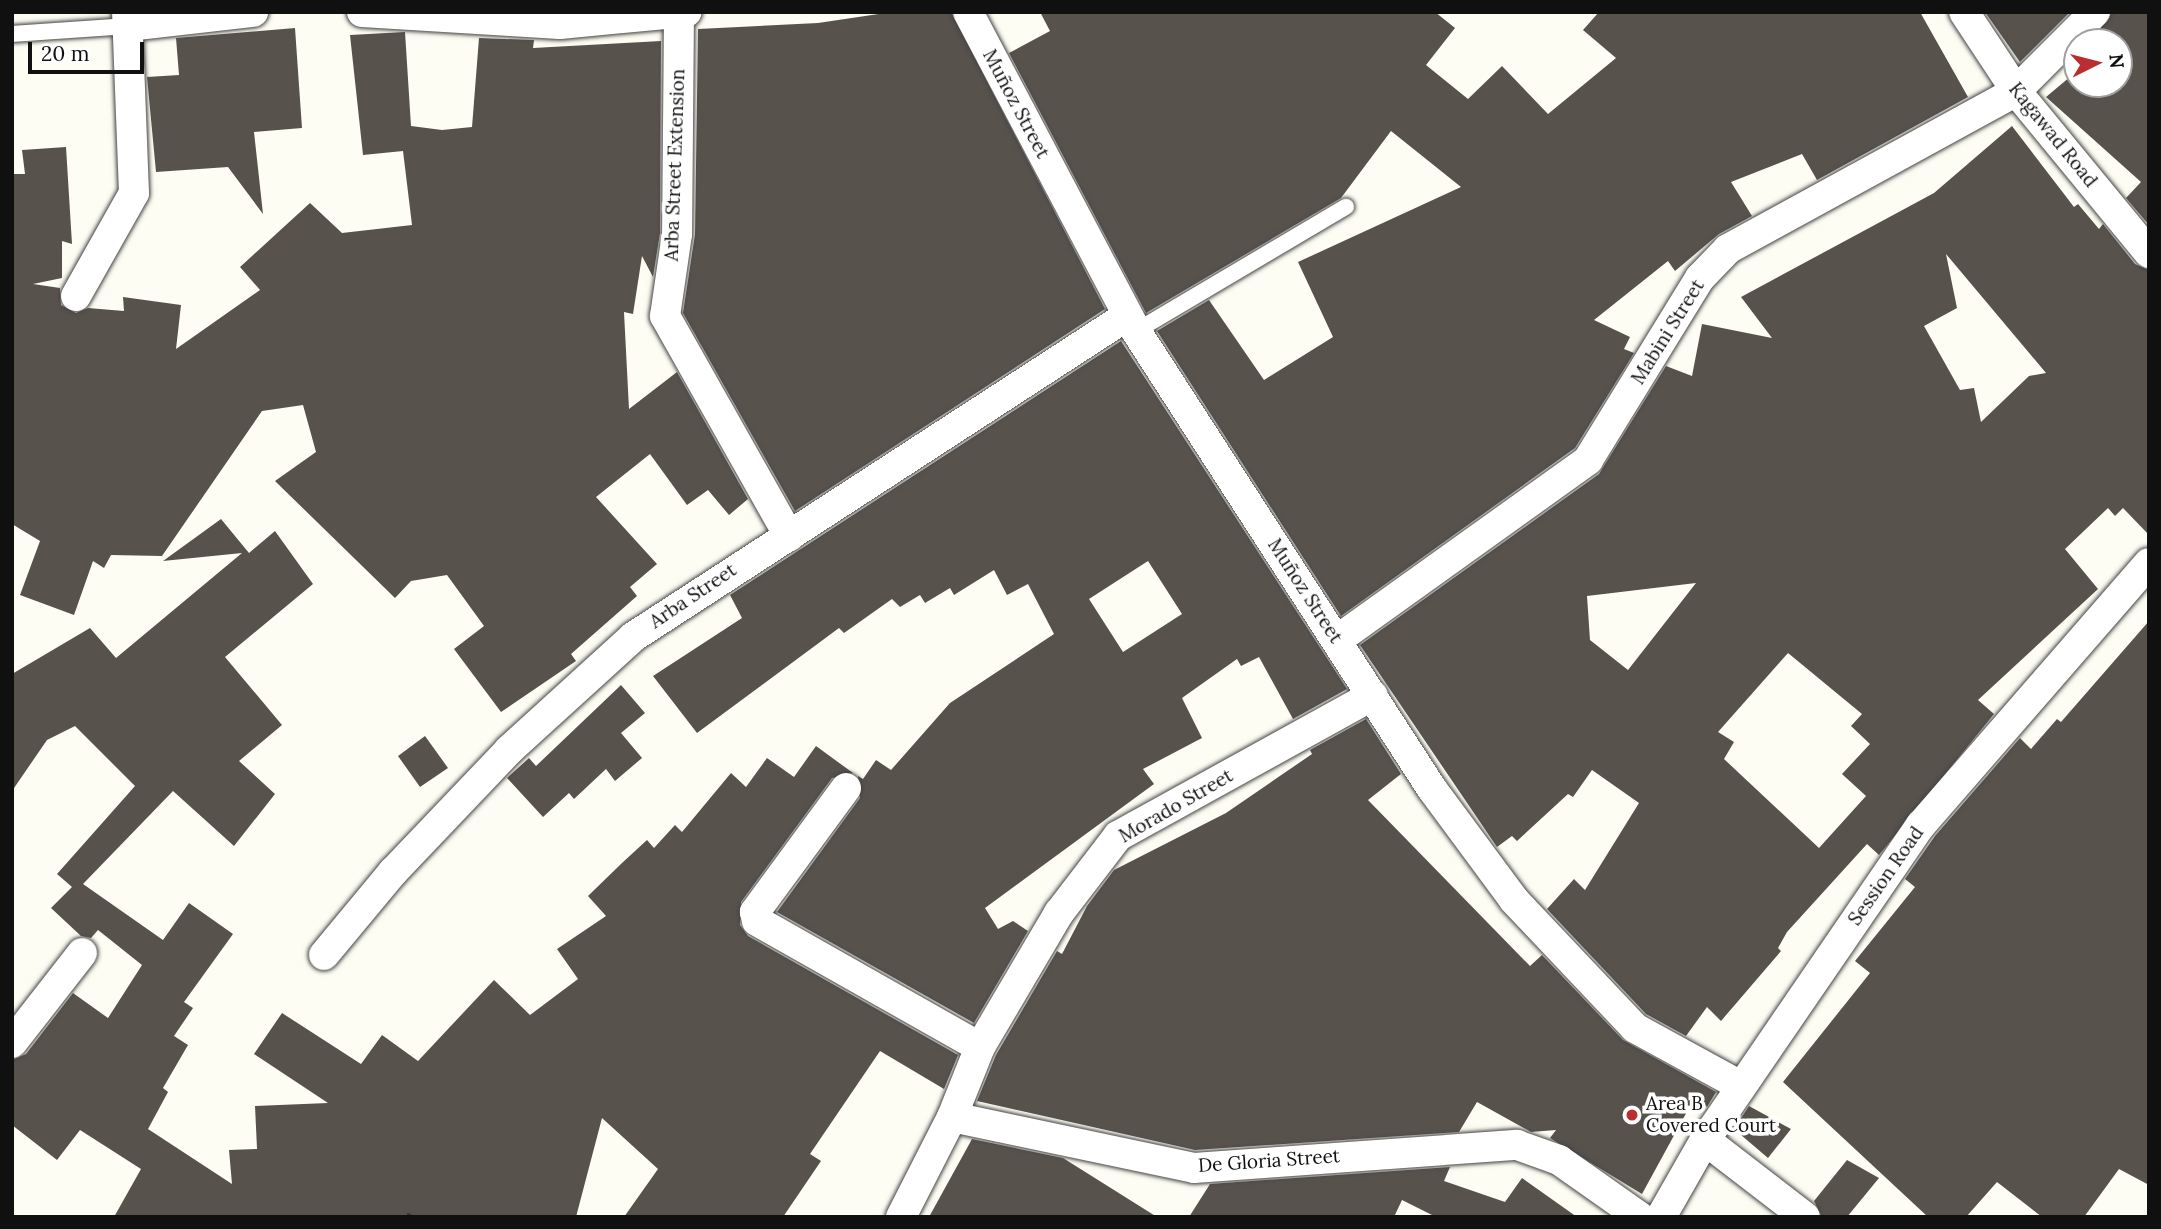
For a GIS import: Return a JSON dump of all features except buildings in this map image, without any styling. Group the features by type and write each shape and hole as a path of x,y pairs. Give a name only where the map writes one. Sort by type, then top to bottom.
{"street":[{"path":"76,296 134,193 127,19 253,12"},
{"path":"362,12 559,24 686,12"},
{"name":"Muñoz Street","path":"968,12 1132,324 1432,789 1514,900 1635,1028 1741,1086"},
{"name":"Kagawad Road","path":"1964,12 2016,90 2149,253"},
{"name":"Mabini Street","path":"1337,640 1588,460 1700,278 1728,249 2016,90 2095,12"},
{"name":"Arba Street Extension","path":"679,13 677,234 666,316 789,536"},
{"name":"Arba Street","path":"324,955 393,872 509,750 633,636 1132,324"},
{"name":"Session Road","path":"1661,1217 1705,1140 1921,825 2149,563"},
{"name":"Morado Street","path":"952,1117 980,1046 1059,913 1118,836 1373,695"},
{"path":"846,788 755,912 757,921 980,1046"},
{"path":"12,1043 82,953"},
{"path":"901,1217 952,1117"},
{"name":"De Gloria Street","path":"952,1117 1194,1168 1517,1145 1559,1160 1640,1217"},
{"path":"1705,1140 1805,1217"}],"lane":[{"path":"12,34 127,19"},
{"path":"1132,324 1346,207"}],"place":[{"name":"Area B Covered Court","path":"1632,1115"}]}
